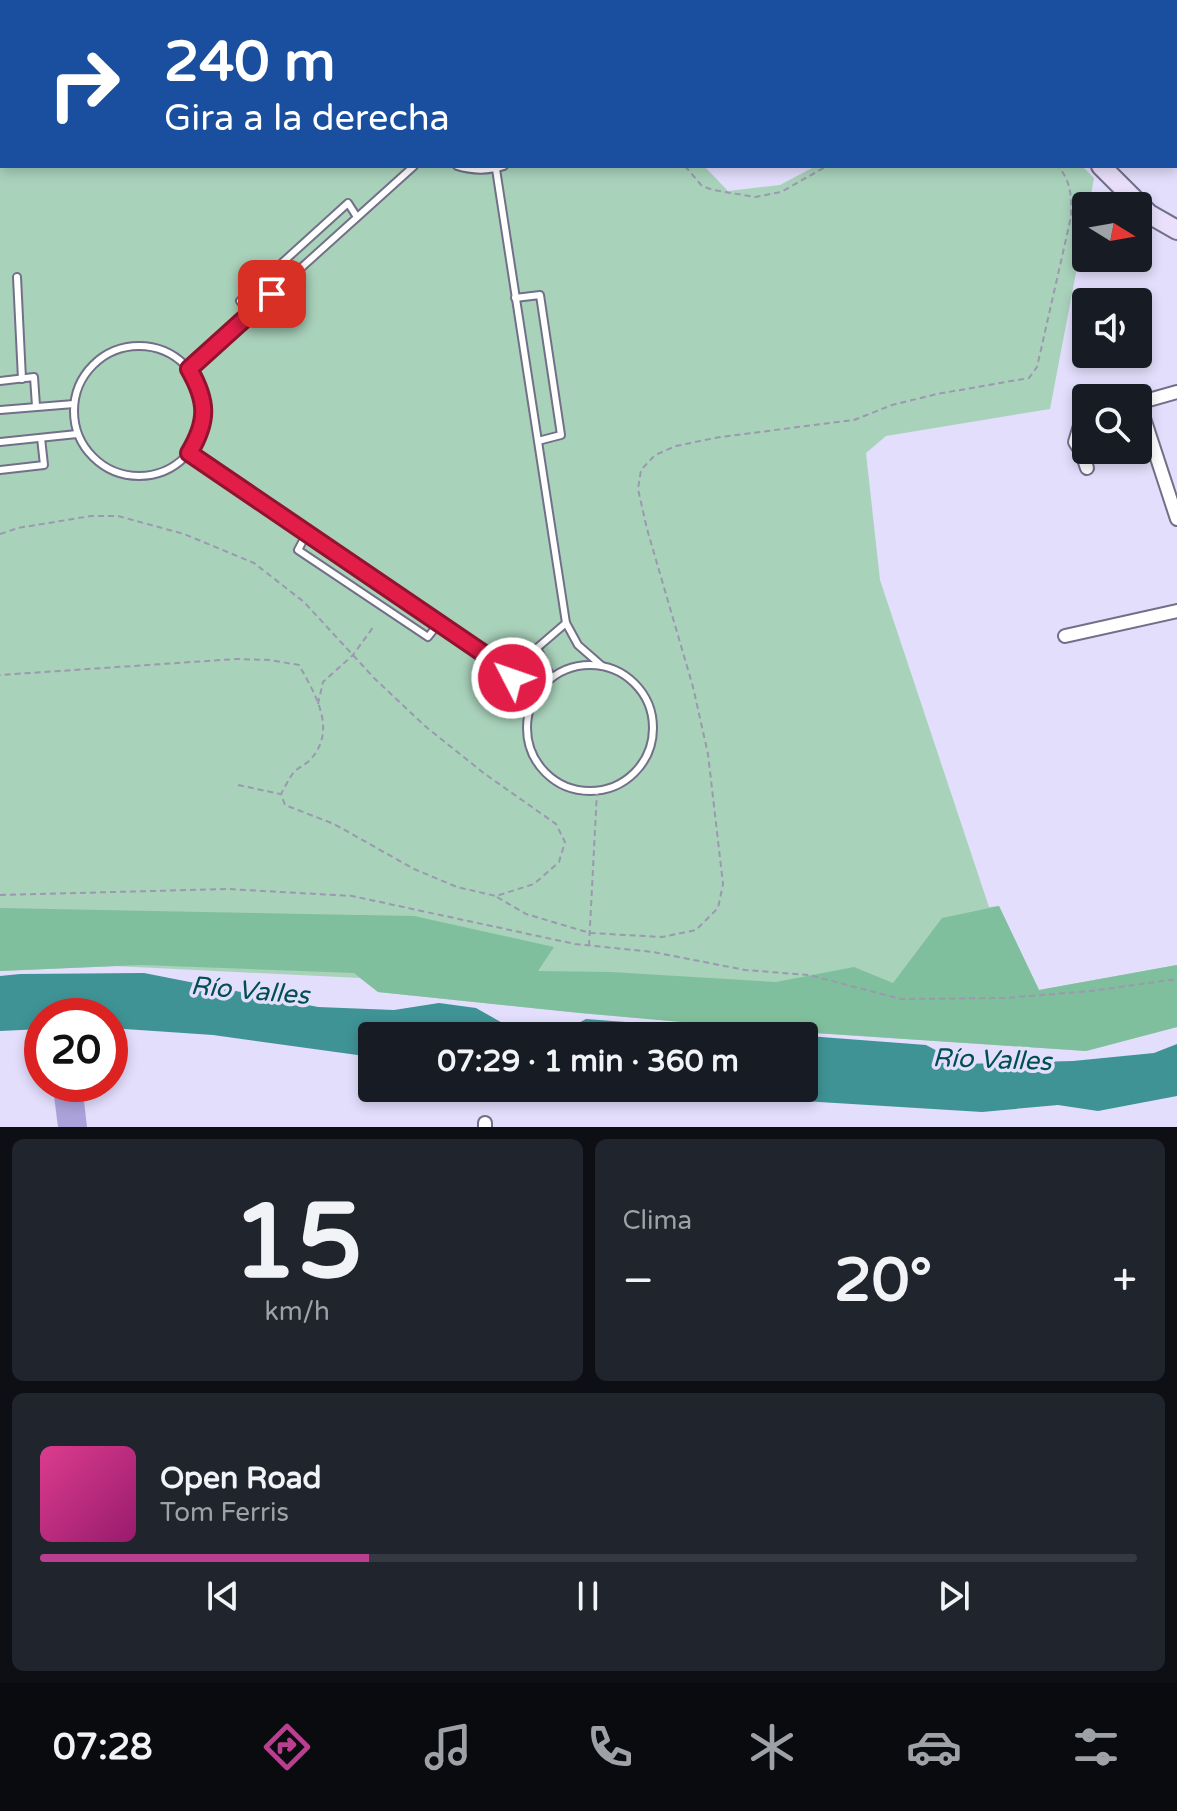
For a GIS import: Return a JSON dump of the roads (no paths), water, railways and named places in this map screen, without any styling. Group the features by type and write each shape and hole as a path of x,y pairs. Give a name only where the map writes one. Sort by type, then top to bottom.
{"street":[{"path":"1103,168 1149,214 1177,230"},
{"path":"1152,399 1177,392"},
{"path":"1152,443 1177,519"},
{"path":"1086,464 1087,468"},
{"path":"1065,636 1177,611"}],"lane":[{"path":"189,369 412,168"},
{"path":"464,168 496,169 566,623 578,645 602,666"},
{"path":"250,314 240,301 348,203 357,217"},
{"path":"17,277 22,379"},
{"path":"515,298 540,295 561,435 538,441"},
{"path":"131,346 152,347 172,355 189,369 200,389 204,411 200,434 189,453 171,468 150,476 127,476 106,468 89,454 77,434 74,404 80,383 93,365 110,353 131,346"},
{"path":"0,381 34,377 36,406"},
{"path":"0,410 74,404"},
{"path":"0,442 77,434"},
{"path":"0,470 44,465 41,438"},
{"path":"189,453 496,662 512,678 528,714"},
{"path":"307,533 298,550 428,637 439,623"},
{"path":"496,662 537,648 566,623"},
{"path":"537,648 551,677"},
{"path":"602,666 614,668 633,680 647,697 653,718 653,741 646,759 633,775 616,786 597,791 577,790 558,783 543,770 532,753 527,734 528,714 537,693 551,677 571,667 602,666"}],"water label":[{"name":"Río Valles","path":"250,990"},
{"name":"Río Valles","path":"992,1059"}]}
